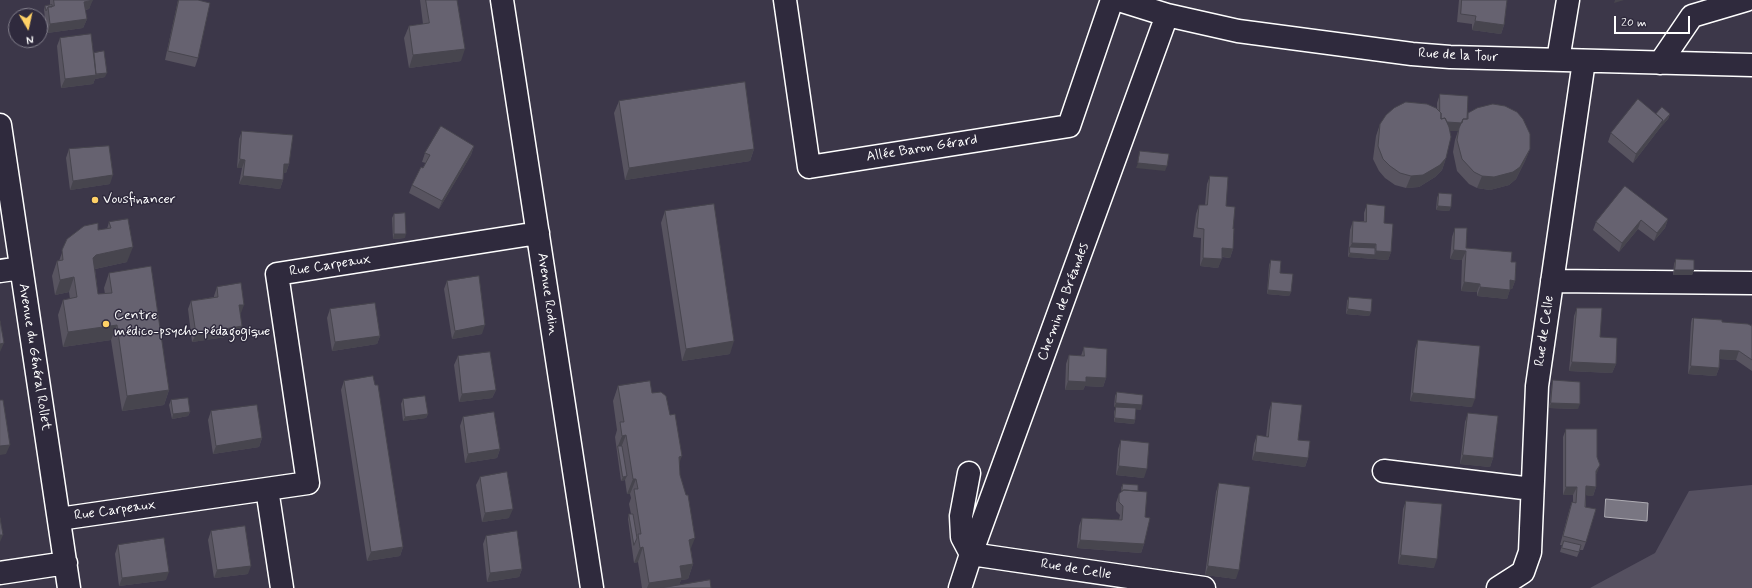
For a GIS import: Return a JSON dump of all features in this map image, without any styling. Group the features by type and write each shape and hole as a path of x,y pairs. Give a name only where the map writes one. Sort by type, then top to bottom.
{"street":[{"name":"Avenue Rodin","path":"502,0 592,588"},
{"name":"Allée Baron Gérard","path":"785,0 809,167 1068,126 1112,0"},
{"name":"Rue de la Tour","path":"1119,0 1167,15 1238,31 1412,54 1450,57 1660,63 1750,59"},
{"path":"1558,60 1568,0"},
{"path":"1660,63 1692,16 1746,0"},
{"name":"Chemin de Bréandes","path":"960,588 971,554 1167,15"},
{"name":"Rue de Celle","path":"1498,588 1523,572 1530,552 1537,386 1584,61"},
{"name":"Avenue du Général Rollet","path":"0,125 10,269 59,519 70,588"},
{"name":"Rue Carpeaux","path":"59,519 308,483 277,274 538,233"},
{"path":"1552,281 1752,283"},
{"path":"1384,471 1532,489"},
{"path":"969,473 961,516 962,537 971,554"},
{"path":"267,489 282,588"},
{"name":"Rue de Celle","path":"971,554 1204,588"},
{"path":"0,573 66,563"}],"shaded area":[{"path":"1752,485 1752,588 1590,588 1655,553 1689,491"},
{"path":"1606,499 1648,503 1647,521 1605,517"}],"building":[{"path":"54,0 93,0 84,2 87,19 50,24 48,7 54,6"},
{"path":"179,0 198,0 210,3 198,58 168,51"},
{"path":"426,0 457,0 465,49 413,55 409,26 429,23"},
{"path":"1462,0 1507,0 1504,25 1475,21 1476,16 1461,14"},
{"path":"52,5 52,7 45,8 45,6"},
{"path":"91,34 96,75 65,79 60,38"},
{"path":"104,51 107,73 96,74 94,53"},
{"path":"745,82 754,149 629,168 619,101"},
{"path":"1440,94 1468,96 1467,119 1463,119 1462,123 1447,122 1445,118 1441,119"},
{"path":"1638,99 1663,120 1636,154 1611,133"},
{"path":"1406,102 1427,104 1436,108 1441,113 1441,119 1445,118 1449,127 1451,137 1446,158 1440,165 1423,175 1411,176 1400,173 1383,159 1378,146 1380,124 1386,115 1394,108"},
{"path":"1493,104 1505,106 1517,112 1523,119 1530,134 1530,149 1520,167 1513,172 1494,177 1482,176 1474,172 1462,159 1457,140 1459,128 1463,119 1468,119 1468,113 1477,108"},
{"path":"1662,107 1670,114 1661,124 1663,120 1656,114"},
{"path":"441,126 474,146 442,201 412,185 421,167 423,168 430,155 425,153"},
{"path":"242,131 293,135 289,164 284,164 283,180 243,176 245,160 240,159"},
{"path":"109,146 113,175 73,181 69,149"},
{"path":"1140,151 1169,154 1167,166 1138,163"},
{"path":"1210,176 1228,177 1226,206 1235,207 1233,249 1222,248 1222,259 1203,258 1204,229 1197,228 1199,205 1207,205"},
{"path":"1625,186 1668,219 1657,233 1641,220 1622,243 1596,222"},
{"path":"1439,193 1452,194 1451,207 1438,206"},
{"path":"714,204 734,341 686,349 665,211"},
{"path":"1367,204 1385,206 1384,223 1393,224 1391,252 1376,251 1376,244 1352,243 1353,221 1366,222"},
{"path":"405,213 406,234 394,234 394,214"},
{"name":"Centre médico-psycho-pédagogique","path":"128,219 133,247 96,255 93,258 98,294 112,293 109,273 151,266 169,390 127,396 117,325 68,332 63,300 77,297 74,277 60,280 57,261 63,260 62,250 67,239 84,226 98,223 98,230 111,228 109,222"},
{"path":"1455,228 1467,228 1466,248 1512,252 1511,262 1516,262 1515,281 1510,280 1510,290 1480,287 1480,284 1464,282 1466,251 1454,250"},
{"path":"1350,247 1375,248 1375,255 1350,253"},
{"path":"1676,259 1694,260 1694,270 1675,270"},
{"path":"1271,260 1281,261 1280,273 1293,274 1291,292 1268,290"},
{"path":"479,276 485,325 455,331 447,281"},
{"path":"241,283 244,305 239,305 242,326 196,334 191,301 218,297 217,287"},
{"path":"1349,297 1372,299 1371,312 1348,309"},
{"path":"375,303 380,336 335,342 330,309"},
{"path":"1577,308 1602,308 1600,337 1617,338 1616,364 1572,362"},
{"path":"1694,318 1722,320 1722,322 1748,324 1752,326 1752,360 1739,351 1720,350 1719,368 1691,366"},
{"path":"0,321 4,343 0,344"},
{"path":"1418,340 1480,346 1475,399 1413,393"},
{"path":"1084,347 1107,349 1106,378 1086,377 1086,382 1068,381 1069,355 1084,356"},
{"path":"490,352 496,390 462,394 458,356"},
{"path":"373,376 375,385 378,385 403,547 371,552 344,381"},
{"path":"1553,380 1580,382 1580,404 1551,403"},
{"path":"650,381 652,393 661,392 666,396 670,415 675,414 682,456 679,457 680,475 686,495 688,495 695,538 689,540 693,564 680,566 682,578 649,583 643,547 640,548 638,534 641,534 634,489 638,489 636,479 633,479 626,435 622,436 620,422 624,422 618,386"},
{"path":"1117,392 1143,395 1142,405 1116,403"},
{"path":"425,396 428,414 405,417 403,399"},
{"path":"188,398 190,412 173,414 171,400"},
{"path":"0,400 3,400 10,445 0,446"},
{"path":"1272,402 1302,405 1298,440 1310,441 1308,458 1255,452 1257,435 1268,437"},
{"path":"257,405 262,438 216,446 211,411"},
{"path":"1116,407 1136,408 1135,420 1115,418"},
{"path":"494,412 500,449 468,454 463,417"},
{"path":"1468,413 1498,416 1493,458 1463,455"},
{"path":"1566,429 1597,429 1597,457 1600,465 1596,471 1596,487 1586,486 1585,507 1596,509 1586,542 1563,536 1572,502 1576,503 1577,487 1566,487"},
{"path":"1121,440 1149,443 1147,469 1119,466"},
{"path":"618,446 622,446 627,476 623,477"},
{"path":"507,472 513,509 485,513 480,477"},
{"path":"1219,483 1250,487 1239,570 1208,566"},
{"path":"1123,484 1138,485 1138,491 1122,491"},
{"path":"1124,490 1147,492 1145,517 1150,518 1144,544 1080,540 1082,518 1122,520 1123,506 1119,502 1119,494"},
{"path":"1406,501 1442,504 1437,559 1401,555"},
{"path":"629,514 633,514 637,538 634,545"},
{"path":"0,518 3,535 0,535"},
{"path":"245,526 251,566 217,570 211,531"},
{"path":"517,531 522,569 490,573 486,536"},
{"path":"164,538 169,572 122,578 118,545"},
{"path":"1564,541 1581,545 1579,552 1562,548"},
{"path":"710,580 711,588 661,588"}],"place":[{"name":"Vousfinancer","path":"95,200"},
{"name":"Centre médico-psycho-pédagogique","path":"106,324"}]}
